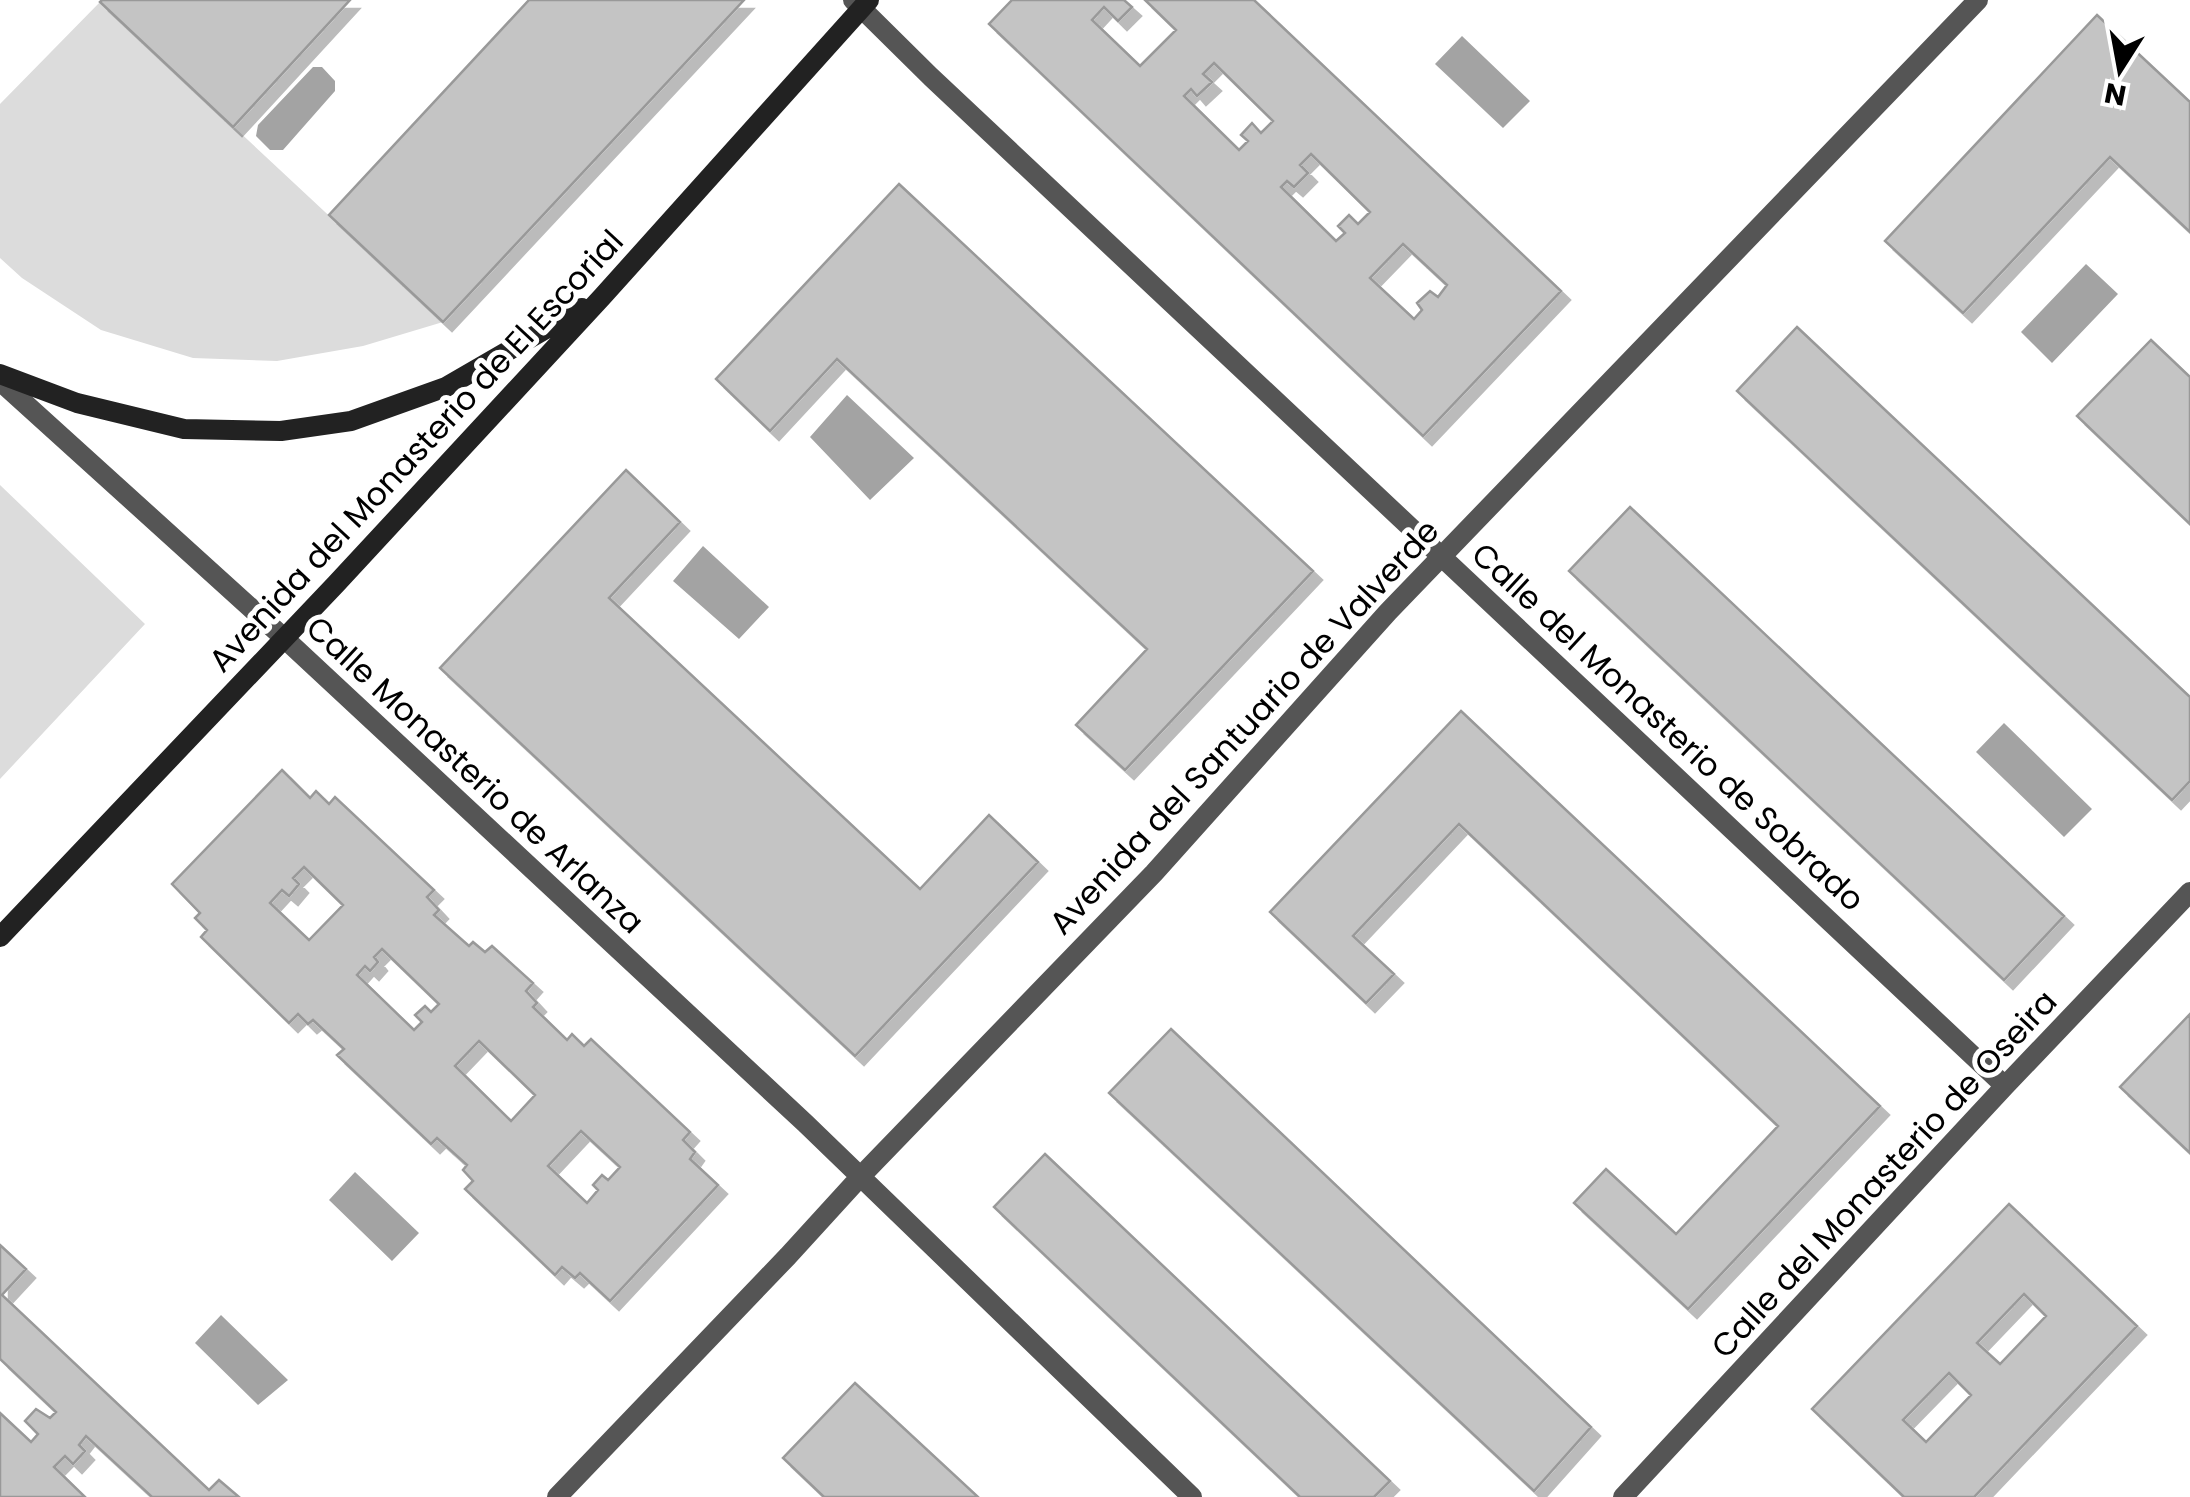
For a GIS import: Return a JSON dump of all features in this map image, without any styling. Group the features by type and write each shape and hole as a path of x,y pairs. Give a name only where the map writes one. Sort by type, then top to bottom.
{"street":[{"name":"Avenida del Santuario de Valverde","path":"557,1497 1154,874 1388,612 1978,0"},
{"name":"Calle del Monasterio de Sobrado","path":"862,3 946,90 2005,1086"},
{"name":"Avenida del Monasterio de El Escorial","path":"0,937 602,297 862,3"},
{"path":"0,377 77,402 184,429 281,431 351,422 446,387 602,297"},
{"name":"Calle Monasterio de Arlanza","path":"0,377 861,1176"},
{"name":"Calle del Monasterio de Oseira","path":"1623,1497 2190,892"},
{"path":"861,1176 1192,1497"}],"shaded area":[{"path":"100,2 443,322 363,346 277,361 193,358 101,330 22,278 0,258 0,104"},
{"path":"1462,36 1530,101 1503,128 1435,64"},
{"path":"313,67 322,67 335,81 335,91 283,150 270,150 256,136 258,125"},
{"path":"2086,264 2118,294 2052,363 2021,332"},
{"path":"847,395 914,458 870,500 810,437"},
{"path":"0,485 145,624 0,779"},
{"path":"703,546 769,607 739,639 673,581"},
{"path":"2004,723 2092,809 2064,837 1976,752"},
{"path":"355,1172 419,1233 392,1261 329,1200"},
{"path":"221,1315 288,1380 258,1405 195,1343"}],"building":[{"path":"102,0 350,0 233,127"},
{"path":"529,0 744,0 443,322 329,215"},
{"path":"1012,0 1124,0 1132,7 1118,21 1104,7 1092,20 1140,66 1176,30 1145,0 1254,0 1561,291 1423,436 989,24","holes":["1214,63 1273,121 1261,133 1252,123 1241,135 1248,141 1239,150 1184,96 1191,89 1197,96 1212,82 1203,74","1311,154 1370,212 1358,224 1349,215 1338,226 1345,233 1336,241 1281,187 1287,181 1294,187 1308,173 1300,165","1403,244 1447,285 1438,297 1430,291 1417,303 1422,310 1414,319 1370,278"]},
{"path":"2097,15 2190,102 2190,232 2110,157 1963,313 1885,241"},
{"path":"899,184 1313,571 1125,770 1076,725 1147,649 837,359 770,431 716,379"},
{"path":"1797,327 2190,697 2190,781 2172,800 1737,391"},
{"path":"2151,340 2190,377 2190,524 2077,416"},
{"path":"626,470 680,522 609,598 920,889 989,815 1038,862 855,1056 440,668"},
{"path":"1630,507 2064,916 2004,980 1569,571"},
{"path":"1461,711 1880,1106 1688,1309 1574,1203 1606,1169 1676,1234 1778,1126 1459,824 1353,936 1394,974 1366,1003 1270,912"},
{"path":"282,770 310,798 316,791 329,804 335,797 434,890 427,897 439,910 434,915 469,946 473,942 485,952 492,946 533,983 526,991 537,1003 533,1007 567,1040 572,1034 584,1046 591,1039 690,1132 683,1140 695,1152 690,1159 718,1185 610,1301 580,1273 575,1278 562,1267 555,1275 465,1189 473,1181 463,1170 467,1165 437,1138 431,1144 337,1055 344,1049 313,1020 308,1024 298,1014 289,1023 201,937 207,930 195,918 200,913 172,884","holes":["304,867 343,905 309,940 270,903 282,890 289,896 299,884 293,878","382,949 439,1004 431,1012 425,1006 415,1015 422,1022 414,1030 357,975 365,966 370,971 378,962 374,957","479,1041 535,1095 511,1121 455,1066","581,1131 620,1167 608,1180 602,1175 593,1185 598,1190 587,1203 548,1166"]},
{"path":"2190,1014 2190,1153 2120,1087"},
{"path":"1171,1029 1591,1427 1534,1491 1109,1093"},
{"path":"1045,1154 1390,1481 1374,1497 1300,1497 994,1207"},
{"path":"2009,1204 2137,1326 1974,1497 1904,1497 1812,1409","holes":["2024,1294 2046,1316 2000,1364 1977,1343","1949,1373 1971,1395 1926,1442 1903,1420"]},
{"path":"0,1245 26,1269 2,1295 209,1490 219,1480 239,1497 152,1497 86,1436 79,1445 85,1451 73,1464 65,1456 54,1467 85,1497 0,1497 0,1413 31,1442 38,1434 25,1421 36,1409 50,1418 56,1412 0,1359"},
{"path":"855,1383 978,1497 824,1497 783,1458"}]}
